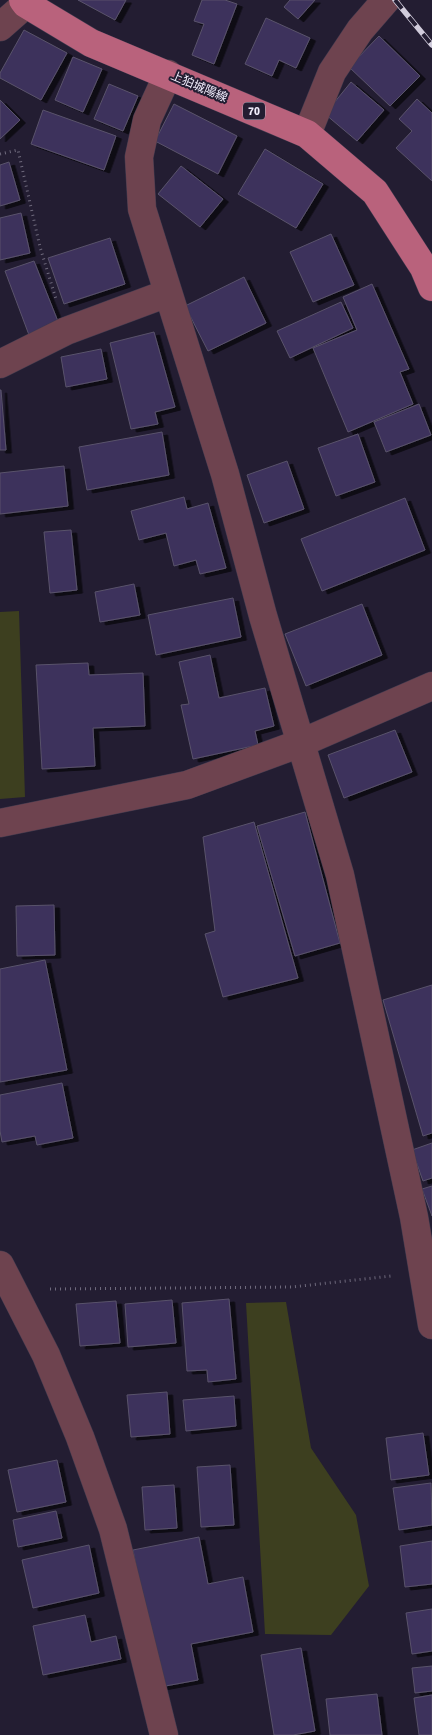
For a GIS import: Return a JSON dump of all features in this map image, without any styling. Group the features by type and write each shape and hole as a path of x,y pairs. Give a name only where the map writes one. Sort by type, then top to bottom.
{"main road":[{"name":"上狛城陽線","path":"25,2 92,43 307,134 375,192 424,268 432,287"}],"street":[{"path":"307,134 332,72 360,30 386,0"},
{"path":"0,27 25,2"},
{"path":"168,74 147,120 138,157 142,209 225,474 263,616 340,875 414,1217 432,1325"},
{"path":"0,364 66,331 168,293"},
{"path":"0,823 187,784 301,743 432,686"},
{"path":"0,1265 46,1355 80,1437 113,1529 164,1735"}],"path":[{"path":"0,154 18,150 40,247 66,331"},
{"path":"12,1290 292,1287 424,1272"}],"green space":[{"path":"19,611 25,797 0,799 0,612"},
{"path":"286,1302 311,1448 356,1515 369,1586 331,1635 265,1634 246,1303"}],"building":[{"path":"78,0 126,0 115,20"},
{"path":"202,0 225,0 237,4 214,64 192,55 204,24 194,21"},
{"path":"290,0 315,0 298,19 284,7"},
{"path":"266,18 310,38 296,68 279,60 272,76 245,64"},
{"path":"24,30 67,53 41,100 0,78 0,73"},
{"path":"379,36 420,76 390,106 349,67"},
{"path":"73,57 102,69 83,112 55,100"},
{"path":"351,82 384,110 357,141 325,114"},
{"path":"109,84 138,96 123,131 94,119"},
{"path":"417,99 432,113 432,181 396,148 412,131 399,119"},
{"path":"0,100 20,120 0,139"},
{"path":"174,104 237,136 218,174 155,141"},
{"path":"43,110 116,136 104,170 31,144"},
{"path":"265,149 323,184 296,228 238,194"},
{"path":"9,162 20,200 0,206 0,165"},
{"path":"181,166 223,199 200,227 158,194"},
{"path":"21,213 30,253 0,260 0,218"},
{"path":"331,234 354,285 313,302 290,252"},
{"path":"110,238 125,284 64,304 48,258"},
{"path":"34,261 59,324 29,335 5,271"},
{"path":"244,277 266,323 208,351 185,306"},
{"path":"372,284 409,369 400,372 413,404 348,432 313,348 357,330 343,297"},
{"path":"341,302 353,328 290,358 277,331"},
{"path":"154,332 175,407 155,412 158,424 131,429 110,343"},
{"path":"101,349 107,379 66,387 61,357"},
{"path":"1,390 6,450 0,450"},
{"path":"419,404 431,435 386,452 374,422"},
{"path":"162,432 169,475 87,490 79,447"},
{"path":"358,434 375,482 336,496 318,448"},
{"path":"287,461 304,509 264,523 247,475"},
{"path":"64,466 68,506 0,514 0,473"},
{"path":"184,497 187,509 208,503 226,568 200,574 196,560 174,566 166,533 139,540 131,511"},
{"path":"405,498 425,550 322,591 301,539"},
{"path":"71,530 77,590 50,593 44,532"},
{"path":"134,584 140,615 100,622 95,592"},
{"path":"233,598 241,637 156,655 148,615"},
{"path":"362,604 382,655 306,686 285,634"},
{"path":"210,655 219,698 265,688 274,726 255,731 258,745 193,759 181,705 189,704 179,662"},
{"path":"88,663 89,675 143,673 145,726 93,728 95,766 42,769 36,665"},
{"path":"395,730 412,772 344,798 328,755"},
{"path":"305,812 340,943 295,956 257,826"},
{"path":"254,822 298,978 223,997 205,934 215,931 203,837"},
{"path":"54,905 55,955 17,956 16,906"},
{"path":"45,960 67,1070 0,1082 0,969"},
{"path":"432,985 432,1133 423,1136 383,1000"},
{"path":"62,1083 73,1138 37,1145 35,1136 2,1142 0,1131 0,1095"},
{"path":"432,1143 432,1178 423,1181 412,1150"},
{"path":"432,1186 432,1216 422,1189"},
{"path":"229,1299 236,1379 208,1382 207,1370 187,1371 182,1303"},
{"path":"172,1300 176,1343 128,1347 125,1304"},
{"path":"116,1301 120,1343 80,1346 76,1304"},
{"path":"167,1392 170,1434 131,1437 127,1395"},
{"path":"234,1396 236,1426 186,1431 183,1400"},
{"path":"423,1433 429,1475 391,1480 386,1438"},
{"path":"57,1460 66,1502 17,1512 8,1470"},
{"path":"230,1465 234,1525 201,1527 197,1467"},
{"path":"431,1483 432,1525 399,1530 393,1488"},
{"path":"174,1485 177,1528 145,1530 142,1487"},
{"path":"56,1511 62,1538 18,1547 13,1520"},
{"path":"199,1537 208,1584 243,1577 253,1632 191,1644 198,1680 160,1687 133,1550"},
{"path":"432,1541 432,1584 405,1587 400,1546"},
{"path":"89,1545 99,1593 33,1608 22,1560"},
{"path":"432,1609 432,1651 412,1654 406,1613"},
{"path":"85,1615 91,1642 116,1636 121,1659 43,1675 33,1626"},
{"path":"301,1648 315,1731 293,1735 274,1735 261,1655"},
{"path":"432,1666 432,1691 415,1693 412,1668"},
{"path":"377,1694 382,1735 330,1735 326,1699"},
{"path":"432,1695 432,1735 419,1735 414,1698"}],"railway":[{"path":"395,0 432,45"}]}
